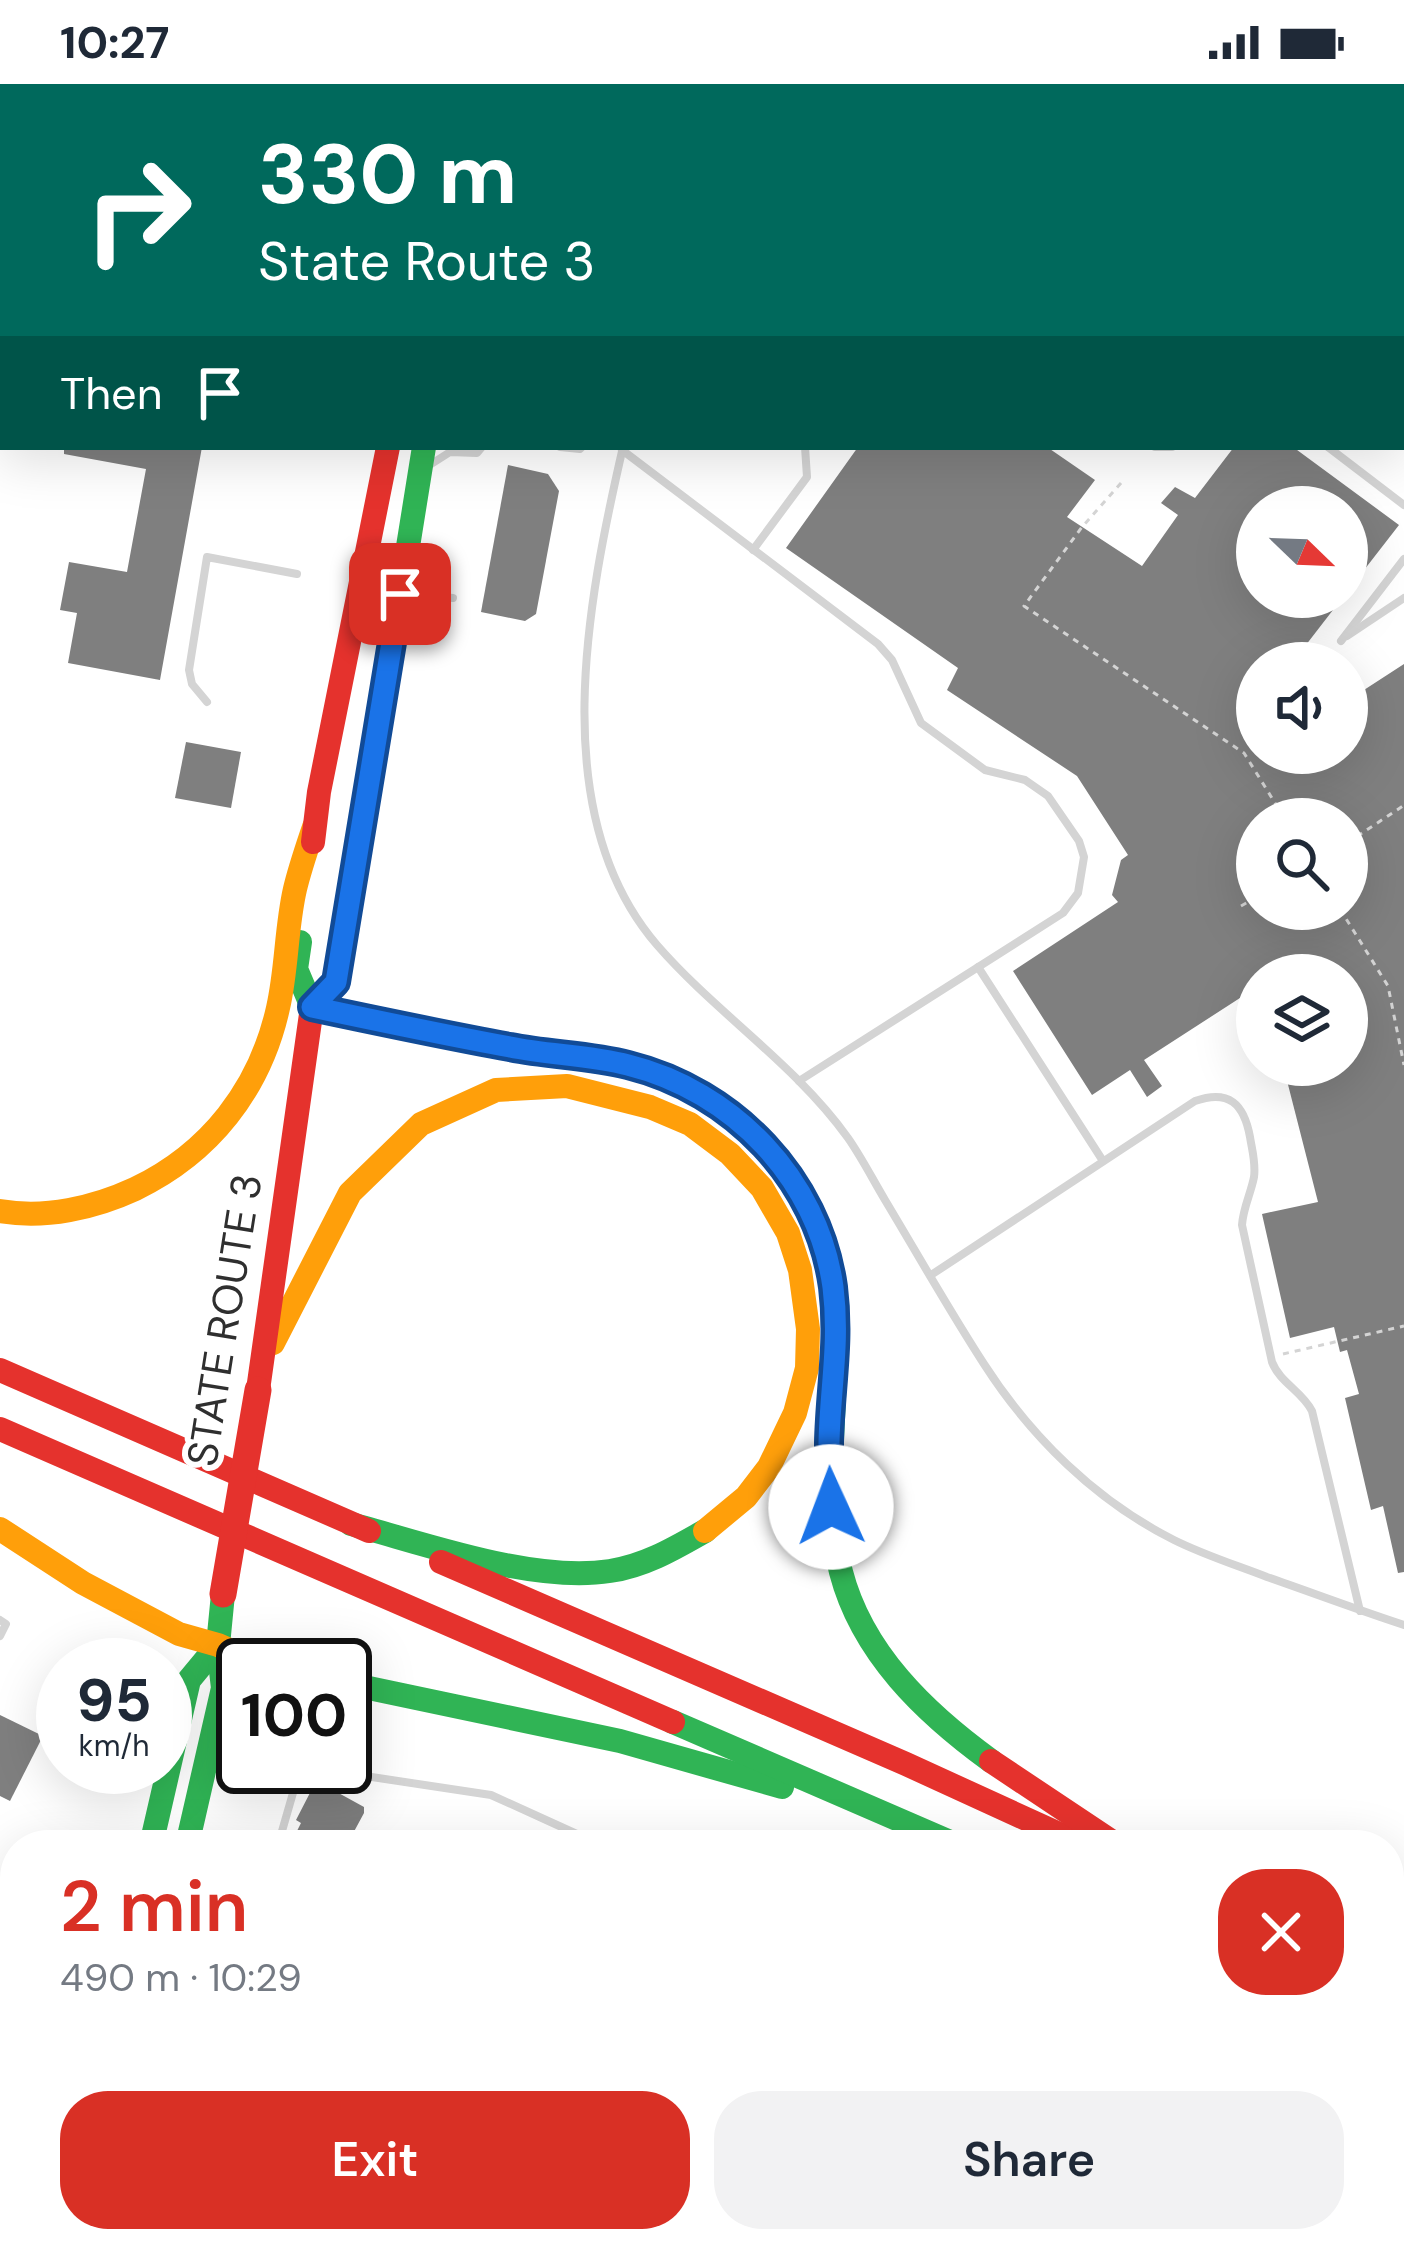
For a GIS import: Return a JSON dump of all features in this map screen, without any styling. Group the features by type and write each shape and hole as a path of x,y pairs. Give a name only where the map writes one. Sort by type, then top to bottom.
{"main road":[{"name":"STATE ROUTE 3","path":"219,1638 312,1007 296,969 314,827 387,450"},
{"name":"STATE ROUTE 3","path":"312,1007 336,982 400,594 432,457"},
{"path":"0,1211 79,1209 136,1191 186,1160 236,1110 259,1068 278,1010 293,892 314,827"},
{"path":"312,1007 628,1065 700,1092 764,1142 803,1195 820,1234 832,1286 837,1355 829,1440 833,1540 840,1576 859,1621 879,1656 920,1702 1000,1768 1094,1830"},
{"path":"260,1377 350,1193 421,1124 496,1090 567,1086 650,1107 690,1124 730,1154 762,1188 788,1233 800,1270 808,1329 807,1368 795,1413 770,1467 746,1497 706,1531 658,1557 612,1571 571,1574 520,1568 351,1524"},
{"path":"0,1370 1050,1830"},
{"path":"0,1429 922,1830"},
{"path":"0,1529 83,1583 179,1634 216,1644"},
{"path":"154,1830 189,1680 216,1647"},
{"path":"372,1689 727,1768 894,1830"},
{"name":"STATE ROUTE 3","path":"190,1830 216,1719"}],"lane":[{"path":"432,457 480,450"},
{"path":"623,450 591,617 584,739 595,816 633,913 693,984 799,1081 849,1140 986,1366 1052,1450 1099,1492 1177,1542 1404,1625"},
{"path":"624,450 878,644 898,670 921,723 985,770 1041,789 1084,857 1078,893 1069,907 799,1081"},
{"path":"753,550 803,484 808,469 805,450"},
{"path":"1332,450 1404,505"},
{"path":"207,702 192,683 189,670 207,557 297,574"},
{"path":"1404,559 1341,640 1404,598"},
{"path":"400,594 453,598"},
{"path":"978,967 1103,1161"},
{"path":"931,1276 1196,1101 1219,1095 1239,1107 1248,1127 1254,1172 1242,1225 1271,1357 1276,1372 1308,1401 1312,1411 1360,1611"},
{"path":"0,1620 6,1624 0,1636"},
{"path":"282,1830 295,1786 312,1768 491,1795 568,1830"}],"path":[{"path":"1121,483 1024,606 1244,753 1272,798"},
{"path":"1368,829 1402,806"},
{"path":"1353,930 1388,986 1404,1065"},
{"path":"1271,1357 1404,1326"}],"building":[{"path":"64,450 201,450 160,680 68,663 77,613 60,610 69,562 127,572 146,469 64,454"},
{"path":"856,450 1051,450 1095,480 1067,517 1142,566 1178,515 1161,503 1175,487 1195,498 1232,450 1297,450 1346,486 1236,486 1236,618 1327,618 1308,642 1236,642 1236,774 1368,774 1368,687 1404,664 1404,1572 1398,1573 1383,1506 1371,1510 1345,1398 1359,1394 1347,1350 1340,1352 1334,1327 1290,1338 1262,1214 1318,1202 1288,1086 1368,1086 1368,954 1236,954 1236,1001 1144,1060 1162,1086 1147,1097 1130,1070 1092,1095 1013,971 1118,902 1112,895 1121,860 1128,855 1077,776 947,690 958,668 786,548"},
{"path":"508,465 548,474 559,491 536,614 525,621 481,612"},
{"path":"1368,502 1399,525 1368,565"},
{"path":"186,742 241,752 231,808 175,798"},
{"path":"0,1715 36,1733 36,1750 10,1801 0,1796"},
{"path":"309,1794 340,1794 364,1807 355,1830 298,1830 301,1823 296,1820"}],"traffic: fast":[{"path":"300,942 296,969 312,1007 336,982 343,951 424,450"},
{"path":"632,1066 676,1082 732,1116 781,1165 810,1211 830,1270 835,1312 831,1486 841,1572 864,1629 899,1679 991,1761"},
{"path":"351,1524 480,1560 580,1573 635,1565 705,1531"},
{"path":"190,1830 223,1688 218,1645 223,1594"},
{"path":"154,1830 189,1680 216,1647"},
{"path":"372,1689 620,1741 782,1787"},
{"path":"673,1722 922,1830"}],"traffic: slow":[{"path":"0,1211 52,1213 119,1196 186,1157 228,1115 270,1038 295,889 314,827"},
{"path":"273,1343 350,1193 421,1124 496,1090 567,1086 650,1107 690,1124 730,1154 762,1188 788,1233 800,1270 808,1329 807,1368 795,1413 769,1467 746,1497 705,1531"},
{"path":"0,1529 83,1583 179,1634 216,1644"}],"traffic: jam":[{"path":"313,842 387,450"},
{"path":"258,1390 312,1007 465,1039 632,1066"},
{"path":"0,1370 369,1531"},
{"path":"223,1594 258,1390"},
{"path":"0,1429 673,1722"},
{"path":"441,1562 1050,1830"},
{"path":"991,1761 1094,1830"}],"route":[{"path":"400,594 343,951 336,982 312,1007 628,1065 700,1092 764,1142 803,1195 820,1234 832,1286 837,1355 829,1440 831,1507"}]}
